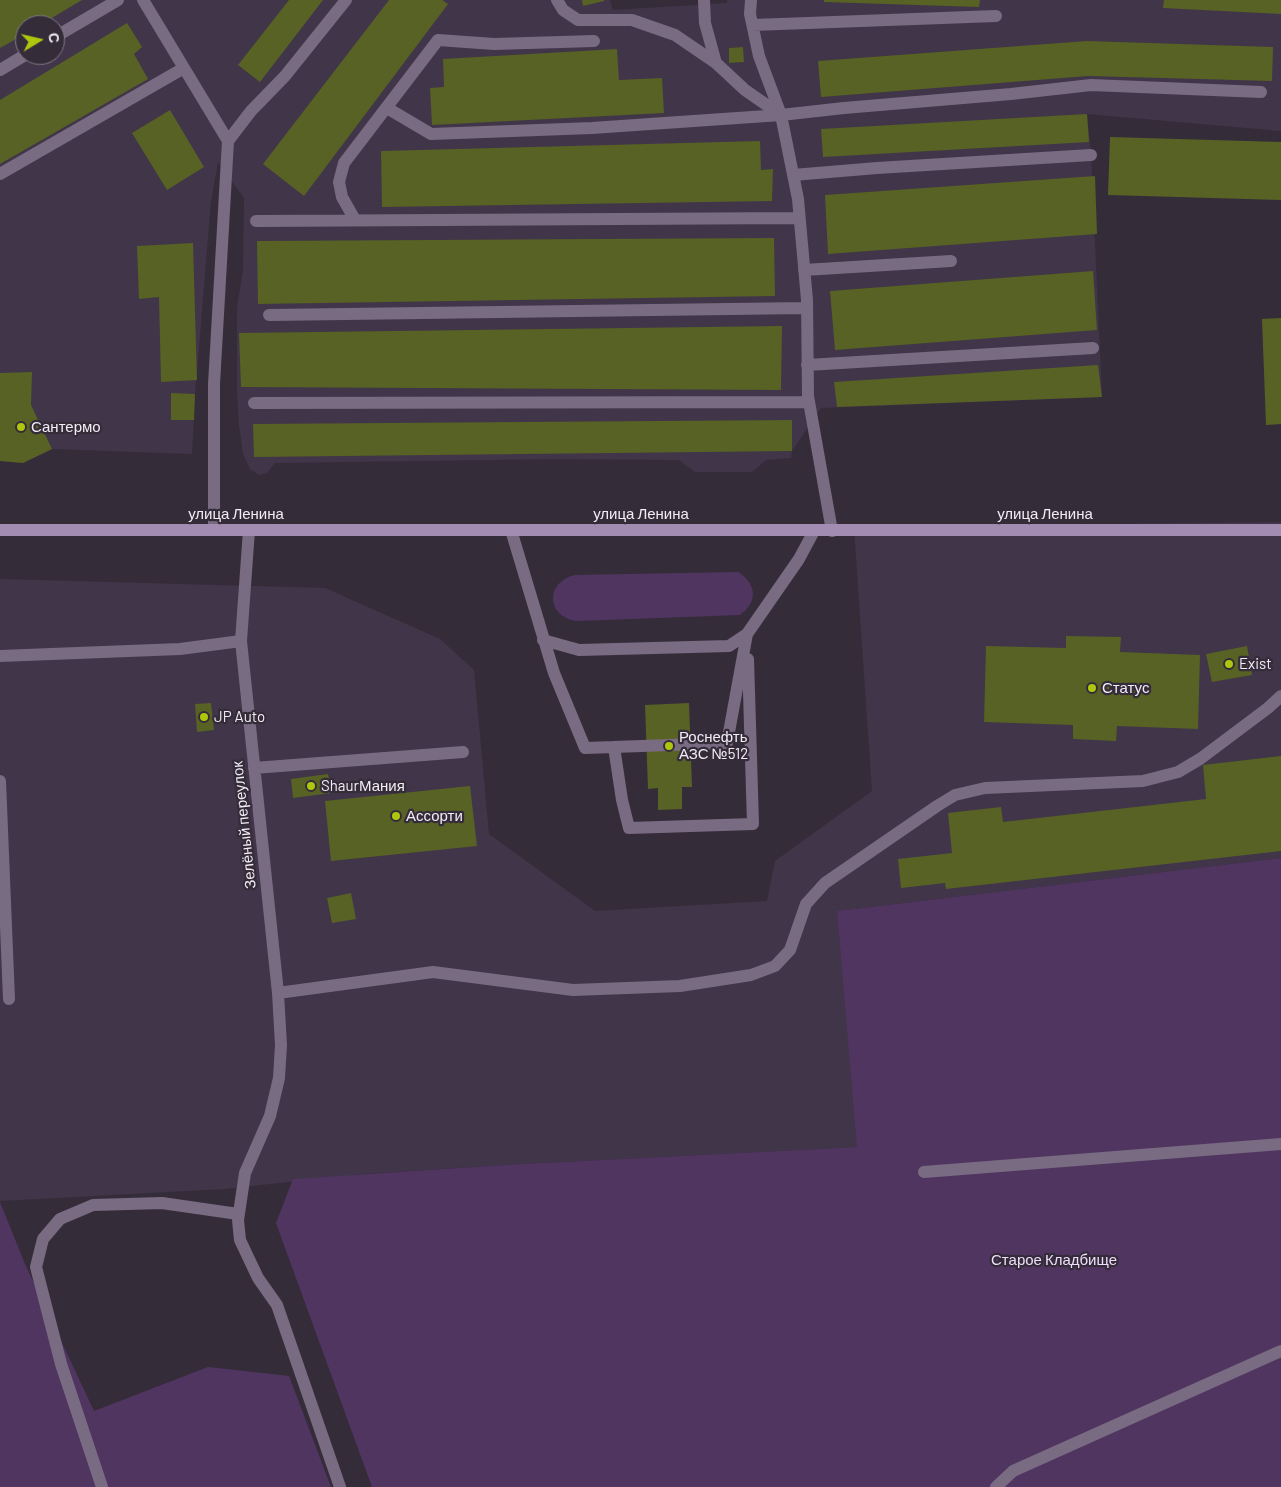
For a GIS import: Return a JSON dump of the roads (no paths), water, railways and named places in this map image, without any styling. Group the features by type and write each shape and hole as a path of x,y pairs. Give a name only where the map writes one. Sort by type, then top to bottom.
{"main road":[{"name":"улица Ленина","path":"0,530 1281,530"}],"lane":[{"path":"65,31 118,0"},
{"path":"143,0 228,141"},
{"path":"214,530 214,384 228,141 251,111 285,76 346,0"},
{"path":"557,0 563,10 578,20 632,20 675,35 716,63 745,90 781,115"},
{"path":"704,0 705,23 716,63"},
{"path":"751,0 750,14 759,56 781,115 798,199 804,270 809,402 832,531"},
{"path":"753,25 996,16"},
{"path":"355,220 342,197 339,182 344,164 438,40 494,44 594,41"},
{"path":"0,70 15,61"},
{"path":"0,174 184,68"},
{"path":"387,108 431,134 592,128 781,115 1090,85 1261,92"},
{"path":"793,175 1092,155"},
{"path":"256,221 799,218"},
{"path":"804,270 952,261"},
{"path":"269,315 806,308"},
{"path":"808,365 1093,348"},
{"path":"254,403 809,402"},
{"name":"Зелёный переулок","path":"249,530 241,641 278,993 281,1045 280,1078 270,1116 245,1173 238,1214 240,1240 258,1278 277,1305 340,1487"},
{"path":"511,530 554,673 585,748 727,744 747,634"},
{"path":"543,640 579,650 729,646 747,634 799,559 814,531"},
{"path":"614,747 622,800 629,828 753,824 747,634"},
{"path":"0,656 180,650 241,641"},
{"path":"278,993 433,972 573,990 680,986 751,975 776,966 790,950 806,904 825,883 955,795 985,788 1143,780 1178,772 1200,759 1281,696"},
{"path":"254,768 463,752"},
{"path":"0,781 9,999"},
{"path":"924,1172 1281,1144"},
{"path":"102,1487 61,1364 36,1267 43,1239 60,1219 93,1205 162,1203 238,1214"},
{"path":"996,1487 1013,1471 1281,1351"}],"place":[{"name":"Сантермо","path":"21,427"},
{"name":"Exist","path":"1229,664"},
{"name":"Статус","path":"1092,688"},
{"name":"JP Auto","path":"204,717"},
{"name":"Роснефть АЗС №512","path":"669,746"},
{"name":"ShaurМания","path":"311,786"},
{"name":"Ассорти","path":"396,816"}],"park label":[{"name":"Старое Кладбище","path":"1054,1260"}]}
